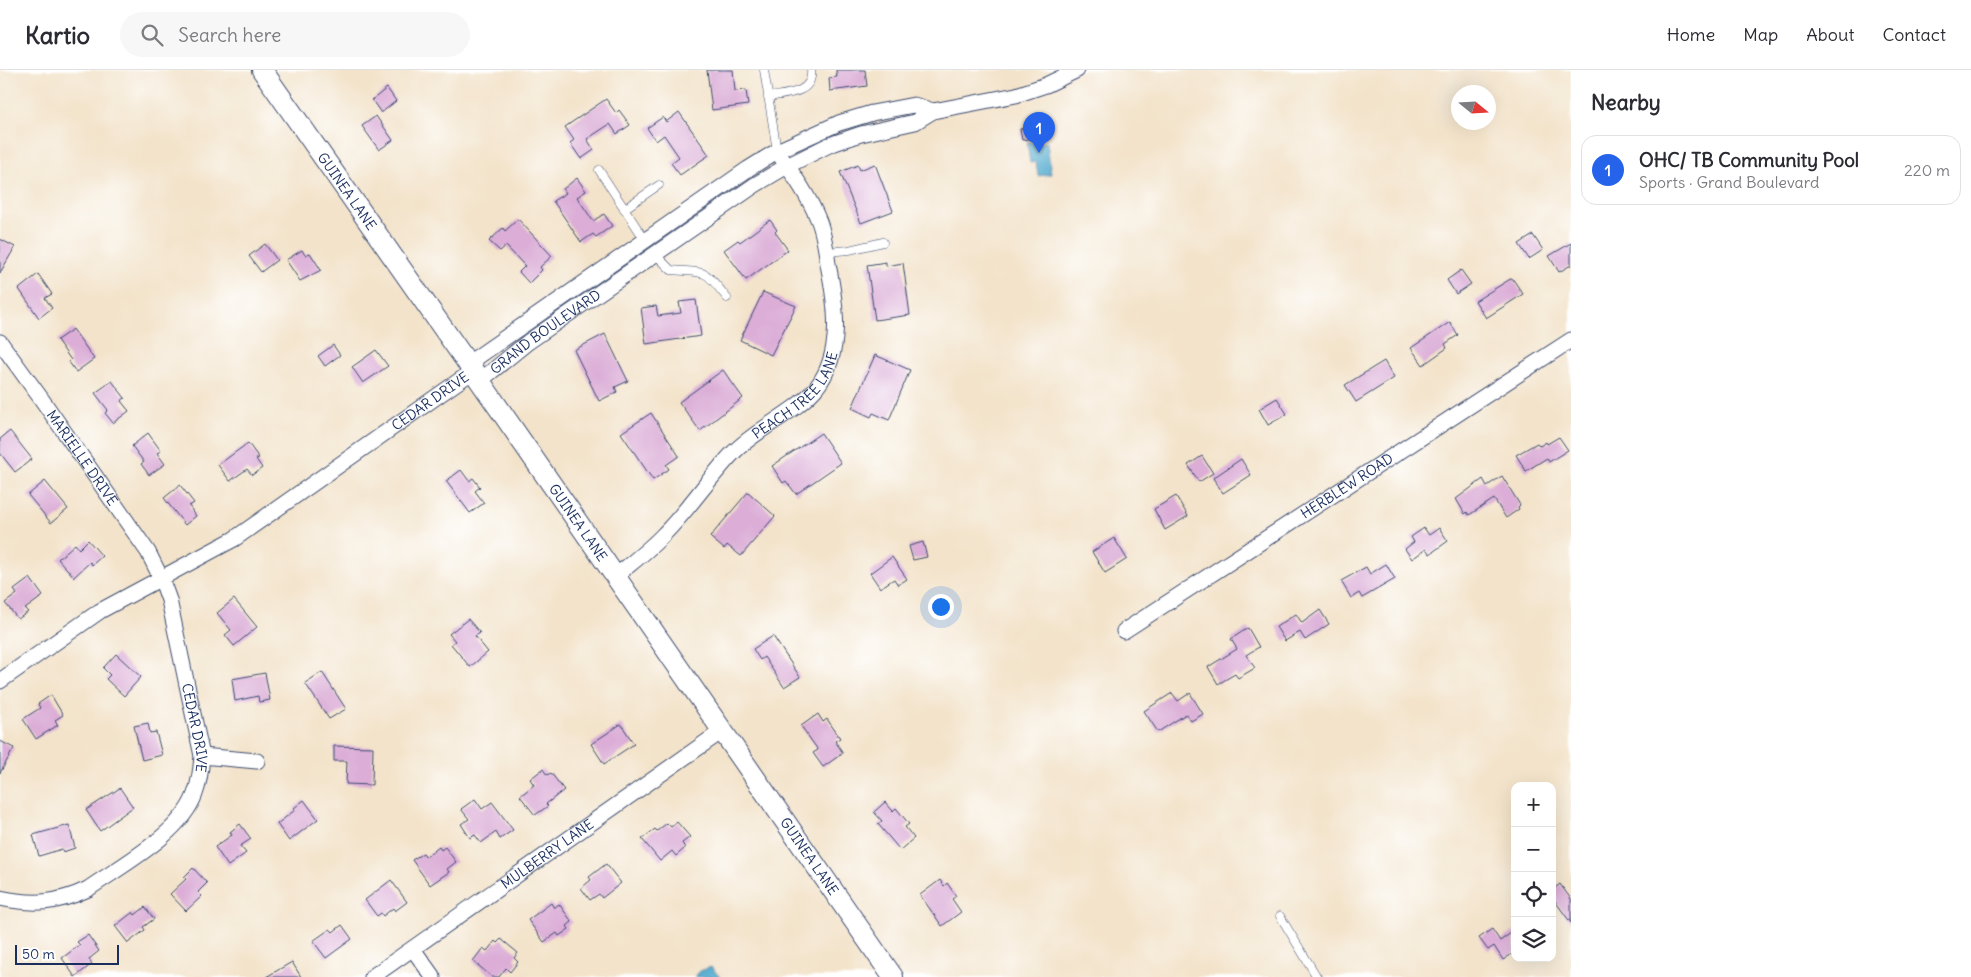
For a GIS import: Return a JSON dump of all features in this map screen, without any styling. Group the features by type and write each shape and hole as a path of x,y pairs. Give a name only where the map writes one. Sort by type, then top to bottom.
{"street":[{"name":"GUINEA LANE","path":"262,70 893,977"},
{"name":"GRAND BOULEVARD","path":"933,111 914,105 872,113 838,123 777,152 748,169 476,358 473,371 486,376 544,331 755,185 829,145 861,134 915,122 933,111 1016,95 1046,85 1077,70"},
{"name":"PEACH TREE LANE","path":"615,577 663,535 739,447 806,398 827,370 835,339 836,324 826,252 818,220 807,196 777,152"},
{"path":"645,240 655,254"},
{"path":"534,318 544,331"},
{"name":"HERBLEW ROAD","path":"1124,631 1571,340"},
{"name":"MARIELLE DRIVE","path":"0,342 142,544 161,578"},
{"name":"CEDAR DRIVE","path":"1,677 100,610 234,539 473,371"},
{"name":"CEDAR DRIVE","path":"0,898 22,903 52,902 74,896 88,889 163,837 177,823 195,795 200,776 202,756 169,600 161,578"},
{"name":"MULBERRY LANE","path":"372,977 722,731"},
{"path":"202,756 257,761"},
{"path":"413,949 432,977"}],"lane":[{"path":"764,70 777,152"},
{"path":"768,97 804,90 810,83 811,70"},
{"path":"599,170 645,240"},
{"path":"624,209 660,185"},
{"path":"826,252 850,250 883,242"},
{"path":"655,254 671,270 697,270 708,274 728,298"},
{"path":"1280,916 1317,977"}],"water":[{"path":"1027,142 1032,144 1047,142 1051,174 1038,176 1036,162 1030,163"},
{"path":"711,967 720,977 694,977 700,971"}],"building":[{"path":"707,70 733,70 735,91 746,90 748,105 712,110"},
{"path":"836,70 865,70 867,86 830,91 829,78 837,77"},
{"path":"387,88 396,101 381,113 372,100"},
{"path":"606,99 616,113 619,110 630,125 617,134 610,124 587,139 594,150 581,159 570,143 574,140 565,127"},
{"path":"679,112 709,155 680,175 671,163 679,157 664,135 656,141 647,128 663,117 666,122"},
{"path":"376,116 393,140 379,150 362,126"},
{"path":"1038,126 1040,137 1022,140 1020,129"},
{"path":"875,164 893,211 861,223 840,172 858,165 860,170"},
{"path":"577,178 586,191 577,197 593,221 604,214 612,226 596,237 593,234 581,242 553,201 566,193 563,189"},
{"path":"518,219 552,256 540,267 542,270 529,283 519,272 525,266 506,246 500,251 489,241 503,228 505,231"},
{"path":"770,220 777,230 775,232 788,250 746,280 724,250 738,240 740,242"},
{"path":"1533,235 1543,250 1529,259 1519,244"},
{"path":"0,239 15,247 0,273"},
{"path":"1571,243 1571,265 1559,272 1549,256"},
{"path":"265,244 277,260 261,272 249,256"},
{"path":"302,250 305,255 310,253 321,270 300,281 286,260"},
{"path":"886,262 886,266 903,263 910,315 875,320 867,265"},
{"path":"1461,270 1471,284 1456,294 1447,280"},
{"path":"38,274 52,294 45,298 52,308 39,318 19,289"},
{"path":"1512,278 1523,294 1486,318 1475,301"},
{"path":"763,292 796,306 771,355 740,340"},
{"path":"696,300 701,336 646,344 641,308 656,306 658,316 681,313 679,302"},
{"path":"1450,322 1458,335 1445,344 1447,348 1423,365 1411,348"},
{"path":"73,329 94,359 76,372 69,362 71,360 57,340"},
{"path":"605,334 628,381 615,387 617,392 599,401 574,350"},
{"path":"333,345 340,355 325,366 318,356"},
{"path":"376,350 388,366 363,383 352,367"},
{"path":"875,355 910,370 889,420 873,413 871,417 852,408"},
{"path":"1384,361 1394,378 1356,402 1345,385"},
{"path":"723,370 743,398 700,431 679,402"},
{"path":"112,381 125,398 121,401 129,411 113,423 105,413 108,410 95,393"},
{"path":"1277,398 1287,414 1268,425 1259,409"},
{"path":"651,413 679,456 666,465 669,469 653,480 621,433"},
{"path":"10,431 32,459 15,472 0,453 0,439"},
{"path":"148,433 161,451 157,453 165,464 149,475 141,464 144,462 132,446"},
{"path":"821,433 841,463 796,494 786,481 783,483 772,466"},
{"path":"1559,437 1568,450 1549,462 1547,458 1526,471 1516,455 1537,443 1540,446"},
{"path":"248,443 259,458 256,459 262,468 252,475 247,469 230,481 218,465"},
{"path":"1202,456 1213,473 1199,482 1188,465"},
{"path":"1241,459 1251,475 1223,493 1213,478"},
{"path":"461,470 469,481 473,478 480,487 475,491 484,503 470,513 446,481"},
{"path":"1502,476 1520,505 1519,509 1506,518 1494,499 1469,515 1467,512 1465,514 1456,499 1483,479 1487,486"},
{"path":"45,481 68,509 51,523 28,495"},
{"path":"180,485 194,503 189,506 196,516 185,525 164,498"},
{"path":"748,492 775,516 741,556 727,545 724,549 710,537"},
{"path":"1176,496 1188,516 1165,530 1154,509"},
{"path":"1424,528 1429,535 1439,528 1448,541 1430,554 1426,549 1412,559 1405,549 1414,542 1411,537"},
{"path":"1114,538 1127,559 1105,573 1092,552"},
{"path":"88,540 102,556 92,565 90,562 74,577 58,559 75,544 79,549"},
{"path":"923,542 927,557 913,560 909,546"},
{"path":"892,557 907,579 898,585 894,579 880,588 870,573"},
{"path":"1386,564 1395,579 1362,598 1359,593 1351,598 1341,581 1366,567 1370,574"},
{"path":"30,578 43,596 25,609 28,612 18,619 5,603 17,594 14,590"},
{"path":"234,599 257,627 234,646 225,635 231,630 217,613"},
{"path":"1320,610 1329,624 1305,640 1300,632 1285,641 1276,627 1296,614 1302,623"},
{"path":"468,619 480,633 475,636 488,652 470,667 451,644 455,641 449,634"},
{"path":"1248,628 1259,647 1246,655 1255,668 1238,678 1235,674 1218,684 1208,667 1237,649 1231,639"},
{"path":"773,636 800,677 784,687 764,657 760,660 753,649"},
{"path":"116,654 141,677 124,696 106,679 110,675 103,668"},
{"path":"322,672 346,709 329,719 305,683"},
{"path":"265,673 270,700 259,702 258,696 235,701 232,679"},
{"path":"1172,693 1178,701 1190,693 1203,714 1191,721 1186,714 1158,732 1144,711"},
{"path":"51,695 63,715 55,720 58,725 36,739 23,719 40,708 38,704"},
{"path":"818,714 823,722 827,719 840,738 835,741 843,753 823,767 813,753 818,750 801,726"},
{"path":"148,723 150,733 156,732 162,755 142,760 134,726"},
{"path":"621,724 634,744 604,764 591,744"},
{"path":"0,741 14,748 0,773"},
{"path":"334,746 373,747 372,785 346,784 347,761 334,761"},
{"path":"543,769 547,775 551,773 564,790 546,804 548,806 535,815 520,796 534,785 530,779"},
{"path":"120,788 133,807 100,831 86,810"},
{"path":"475,799 482,809 492,802 513,830 500,839 496,832 481,843 475,835 470,838 461,824 469,819 461,809"},
{"path":"304,800 318,819 289,841 277,824"},
{"path":"885,802 893,811 896,808 909,824 905,827 914,838 900,850 878,824 882,821 874,812"},
{"path":"677,822 690,837 682,843 685,848 676,856 672,851 660,861 642,839 667,823 671,827"},
{"path":"240,824 251,839 240,846 246,853 228,866 215,847 232,835 230,832"},
{"path":"69,825 75,848 63,852 62,849 39,856 33,835"},
{"path":"439,847 441,850 445,847 456,862 447,869 449,872 430,885 412,860 423,853 426,857"},
{"path":"606,864 621,883 602,898 599,894 590,900 581,888 591,880 589,877"},
{"path":"193,868 207,883 198,892 202,896 186,911 170,894 186,879 184,877"},
{"path":"391,880 407,902 395,911 393,908 383,916 381,913 377,916 365,900"},
{"path":"940,880 944,886 947,883 956,896 952,899 961,912 942,926 920,895"},
{"path":"1560,884 1571,899 1571,923 1556,902 1556,887"},
{"path":"551,903 554,908 559,904 572,922 567,926 569,929 559,936 557,933 544,942 528,920"},
{"path":"145,907 154,919 143,927 145,930 128,943 115,926 133,912 135,915"},
{"path":"342,925 352,939 326,958 313,941 330,929 333,932"},
{"path":"1492,929 1500,941 1511,933 1511,955 1503,960 1494,946 1488,950 1479,938"},
{"path":"88,935 99,951 89,959 92,964 75,977 62,958 80,945 77,942"},
{"path":"501,939 518,953 514,958 518,962 510,972 506,968 499,977 492,977 473,961 483,948 487,951 495,941 497,943"},
{"path":"292,962 301,977 266,977"}],"place":[{"name":"OHC/ TB Community Pool","path":"1039,153"}]}
